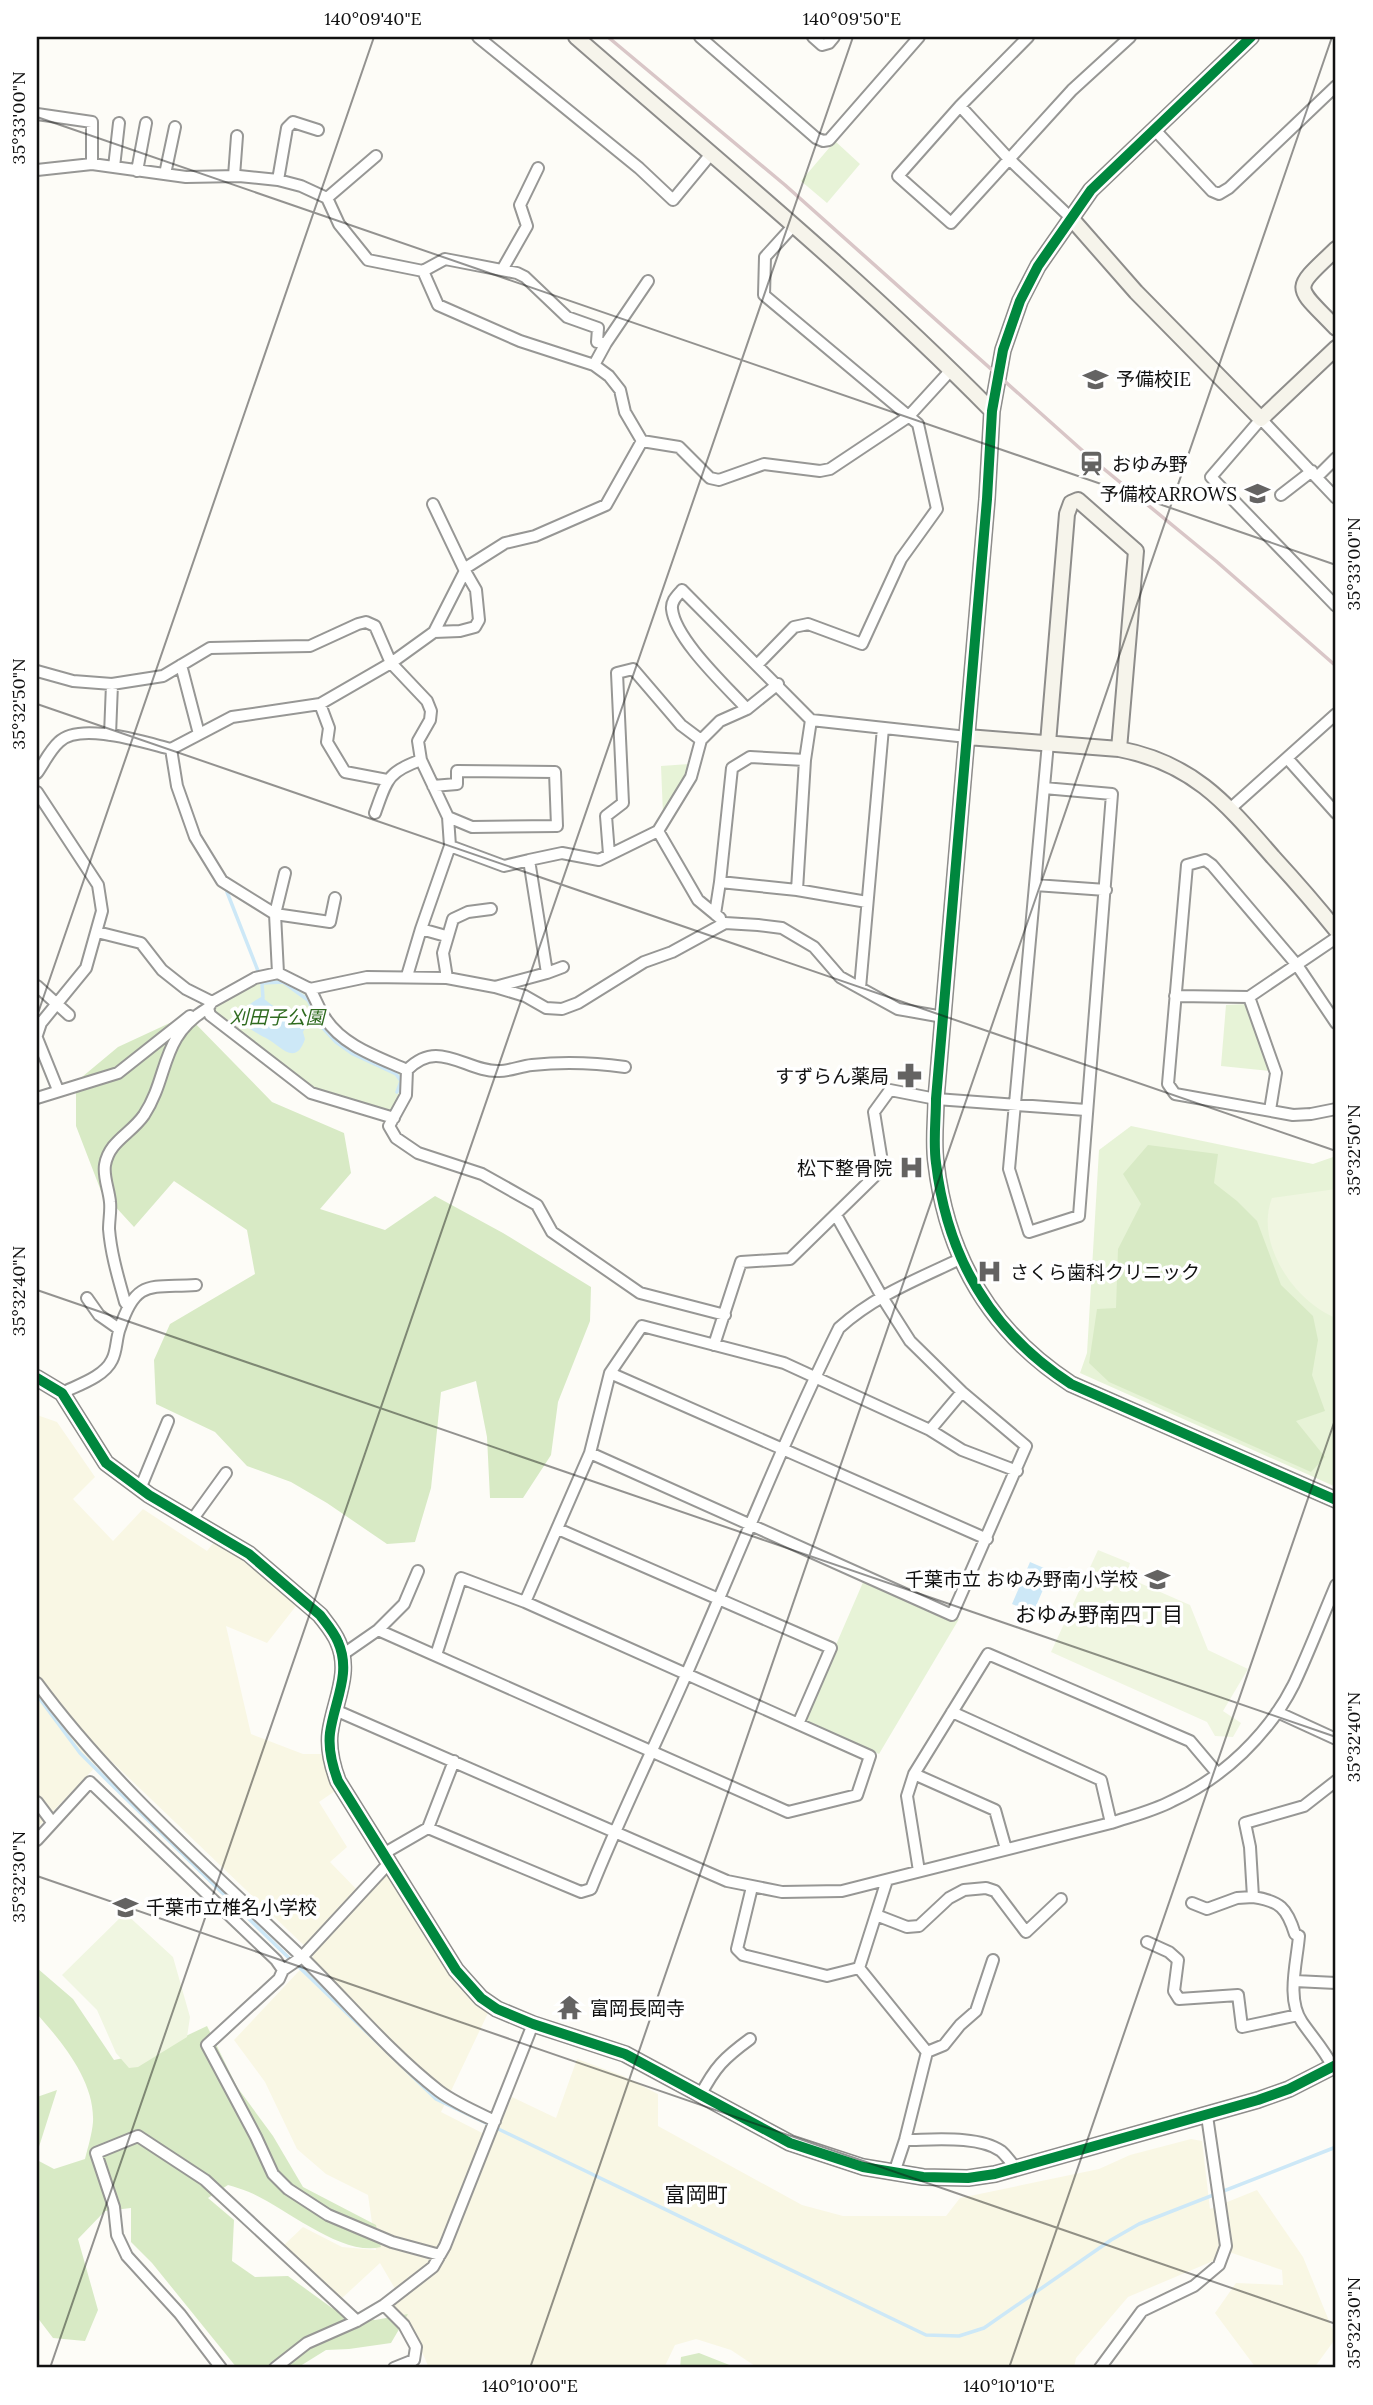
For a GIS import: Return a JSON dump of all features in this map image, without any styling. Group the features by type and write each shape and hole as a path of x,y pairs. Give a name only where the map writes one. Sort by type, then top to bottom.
{"street":[{"path":"478,37 639,168 673,200 711,154"},
{"path":"576,37 794,226 992,411"},
{"path":"699,37 816,138 823,141 829,140 919,37"},
{"path":"813,37 822,45 834,37"},
{"path":"1028,37 960,106 898,176 951,223 1072,90 1130,37"},
{"path":"1251,37 1091,190 1038,266 1020,301 1003,350 992,411 936,1099 935,1161 944,1209 960,1259 984,1300 1016,1342 1071,1384 1336,1500"},
{"path":"1154,129 1212,191 1219,194 1229,188 1336,86"},
{"path":"960,106 1008,158 1071,218 1142,298 1336,498"},
{"path":"37,114 92,122 92,164"},
{"path":"278,180 287,128 293,122 318,130"},
{"path":"114,167 119,123"},
{"path":"137,170 146,123"},
{"path":"165,174 175,127"},
{"path":"234,176 237,136"},
{"path":"327,198 376,156"},
{"path":"37,170 92,164 186,177 234,176 278,180 301,186 327,198 339,224 368,260 423,271 445,259 517,273 525,277 567,317 598,328 597,342 606,343"},
{"path":"502,270 527,226 520,205 538,168"},
{"path":"758,664 794,627 808,624 862,644 901,559 937,509 918,424 764,295 765,257 794,226"},
{"path":"1336,249 1304,279 1302,288 1304,295 1336,328"},
{"path":"423,271 438,305 520,341 594,365 609,376 620,390 625,412 642,441"},
{"path":"594,365 648,281"},
{"path":"1336,348 1261,419 1211,477 1336,606"},
{"path":"642,441 679,447 710,478 719,480 764,464 820,471 830,469 908,417 951,370"},
{"path":"37,773 60,740 77,733 110,735 171,749 232,717 320,704 391,663 433,632 467,567 505,543 535,536 606,505 642,441"},
{"path":"1281,495 1336,458"},
{"path":"1044,788 1112,794 1079,1216 1029,1232 1009,1169 1067,514 1071,503 1078,500 1136,551 1119,748"},
{"path":"433,504 476,590 479,620 475,627 460,631 433,632"},
{"path":"747,709 681,634 672,607 682,590 811,720 967,737 1119,748 1140,752 1181,769 1231,808 1336,930"},
{"path":"37,671 73,681 111,684 163,676 210,648 310,646 366,622 375,626 391,663 427,701 431,711 430,720 418,741 421,760 449,817 450,846 407,976"},
{"path":"181,665 199,734"},
{"path":"609,854 606,816 623,803 617,673 634,669 681,725 701,740"},
{"path":"110,735 111,684"},
{"path":"450,846 504,866 562,853 599,860 658,831 691,777 701,740 720,721 747,709 778,684"},
{"path":"320,704 330,728 327,741 345,772 387,780"},
{"path":"1231,808 1336,714"},
{"path":"797,890 805,761 811,720"},
{"path":"860,988 884,728"},
{"path":"171,749 177,786 195,837 222,881 275,914 330,922 335,898"},
{"path":"715,915 732,768 750,757 805,761"},
{"path":"1287,758 1336,813"},
{"path":"375,813 387,780 401,767 421,760"},
{"path":"433,786 457,784 457,771 555,772 557,826 472,827 449,817"},
{"path":"37,792 98,885 102,911 86,968 41,1023 37,1036 58,1090"},
{"path":"658,831 698,900 725,923 782,928 814,947 840,977 898,1009 943,1017"},
{"path":"529,860 547,973"},
{"path":"1336,1023 1297,965 1212,865 1205,860 1187,864 1168,1083 1175,1094 1293,1115 1336,1109"},
{"path":"278,972 275,914 285,873"},
{"path":"720,882 797,890 867,902"},
{"path":"1034,886 1106,890"},
{"path":"447,978 443,953 453,919 468,912 491,909"},
{"path":"310,989 367,977 447,978 495,987 525,996 546,1008 562,1009 578,1003 644,962 673,952 725,923"},
{"path":"421,929 446,936"},
{"path":"97,932 141,943 162,970 210,1005"},
{"path":"1175,996 1249,996 1336,938"},
{"path":"495,987 563,967"},
{"path":"37,1098 118,1073 201,1009 255,978 278,972 310,989 326,1019 337,1032 359,1049 407,1070"},
{"path":"37,986 69,1015"},
{"path":"1249,996 1276,1073 1270,1110"},
{"path":"210,1005 210,1015 311,1093 394,1118"},
{"path":"128,1306 112,1254 109,1225 111,1206 104,1169 108,1153 145,1113 179,1033 210,1005"},
{"path":"625,1068 599,1063 531,1065 490,1071 438,1055 426,1057 414,1062 407,1070 406,1095 389,1126 396,1138 418,1153 482,1174 537,1205 552,1232 640,1293 725,1315"},
{"path":"714,1345 741,1262 790,1259 883,1168 874,1112 890,1090 936,1099 1086,1110"},
{"path":"590,1453 952,1615 1026,1446 962,1392 910,1341 836,1214"},
{"path":"428,1828 581,1892 591,1889 613,1833 687,1674 749,1524 839,1328 857,1311 960,1259"},
{"path":"62,1393 96,1376 112,1361 119,1329 128,1306 137,1293 148,1288 196,1285"},
{"path":"87,1298 99,1315 119,1329"},
{"path":"525,1602 590,1453 610,1373 642,1326 784,1363 930,1430 962,1450 1017,1471"},
{"path":"610,1373 987,1539"},
{"path":"37,1378 62,1393 99,1455 115,1471 140,1489 249,1554 320,1615 338,1641 344,1674 330,1740 332,1766 338,1781 456,1970 469,1986 497,2009 533,2024 625,2054 790,2143 852,2164 894,2172 949,2179 982,2176 1207,2116 1289,2089 1335,2066 1298,2015 1294,2000 1299,1936 1295,1934 1289,1915 1282,1906 1268,1899 1253,1897 1237,1898 1207,1909 1192,1903"},
{"path":"930,1430 962,1392"},
{"path":"140,1489 169,1421"},
{"path":"192,1520 226,1473"},
{"path":"558,1529 831,1648 798,1724"},
{"path":"342,1656 378,1630 404,1604 418,1571"},
{"path":"378,1630 788,1812 858,1795 870,1756 525,1602 461,1578 436,1655"},
{"path":"335,1710 697,1870 752,1887 782,1892 842,1891 1111,1823 1174,1801 1217,1773 1248,1748 1277,1712 1293,1685 1336,1589"},
{"path":"919,1871 907,1796 914,1773 988,1654 1190,1741 1217,1773"},
{"path":"37,1683 63,1719 106,1766 415,2070 441,2092 495,2121"},
{"path":"952,1712 1101,1780 1111,1823"},
{"path":"1277,1712 1336,1739"},
{"path":"440,2255 392,2242 328,2215 288,2189 273,2174 208,2045 279,1979 283,1970 302,1957 386,1859 428,1828 454,1761"},
{"path":"914,1773 995,1810 1006,1849"},
{"path":"1253,1897 1250,1847 1245,1823 1304,1806 1336,1781"},
{"path":"37,1840 89,1782 276,1960 283,1970"},
{"path":"37,1802 52,1822"},
{"path":"859,1968 887,1880"},
{"path":"752,1887 737,1949 743,1955 827,1976 859,1968"},
{"path":"876,1915 907,1927 919,1926 949,1898 964,1890 986,1888 995,1891 1026,1932 1061,1899"},
{"path":"1147,1942 1169,1952 1178,1960 1174,1991 1179,1999 1238,1994 1242,2027 1298,2015"},
{"path":"927,2052 944,2045 976,2011 993,1960"},
{"path":"859,1968 927,2052"},
{"path":"1295,1981 1336,1983"},
{"path":"275,2368 307,2343 357,2321 384,2305 433,2266 440,2255 533,2024"},
{"path":"700,2096 710,2075 722,2059 750,2039"},
{"path":"894,2172 905,2140 927,2052"},
{"path":"1100,2368 1142,2311 1194,2286 1219,2265 1226,2246 1207,2116"},
{"path":"221,2368 180,2314 127,2256 117,2235 114,2207 96,2153 138,2136 205,2180 357,2321"},
{"path":"905,2140 963,2140 983,2144 1001,2151 1016,2168"},
{"path":"384,2305 404,2325 416,2347 414,2360 394,2368"}],"shaded area":[{"path":"37,1415 57,1422 95,1477 73,1499 113,1541 143,1509 207,1551 214,1542 242,1558 296,1606 267,1643 226,1626 251,1734 303,1754 323,1754 335,1791 319,1802 347,1847 330,1862 364,1897 387,1873 460,1988 476,2006 488,2013 441,2112 494,2139 512,2097 556,2118 577,2059 623,2076 658,2094 658,2126 802,2205 843,2216 946,2216 960,2198 1099,2169 1130,2155 1191,2139 1202,2141 1210,2209 1257,2190 1303,2257 1336,2338 1314,2368 1256,2368 1215,2313 1236,2283 1283,2285 1282,2270 1232,2253 1128,2297 1076,2358 1074,2368 758,2368 731,2350 696,2339 675,2345 664,2368 429,2368 419,2345 390,2307 401,2299 380,2263 340,2300 283,2246 303,2227 342,2247 376,2250 368,2195 326,2174 297,2149 265,2082 234,2040 314,1955 106,1756 37,1828"}],"green space":[{"path":"835,141 860,164 827,203 801,181"},
{"path":"689,764 685,776 663,815 661,766"},
{"name":"刈田子公園","path":"283,978 311,998 324,1023 403,1074 403,1086 391,1114 312,1090 213,1013 215,1006 262,979"},
{"path":"1246,1004 1270,1071 1221,1066 1226,1005"},
{"path":"187,1015 272,1102 344,1133 351,1173 320,1209 385,1230 435,1196 503,1233 591,1287 590,1321 558,1402 551,1455 523,1498 490,1498 487,1437 476,1381 441,1392 431,1488 415,1542 387,1544 291,1482 247,1466 215,1432 156,1404 154,1360 170,1324 255,1274 247,1230 174,1181 134,1227 101,1191 76,1126 76,1082 118,1047"},
{"path":"1131,1126 1313,1164 1336,1156 1336,1487 1080,1373 1087,1353 1099,1150"},
{"path":"1148,1145 1218,1154 1214,1183 1257,1221 1281,1285 1313,1316 1318,1340 1312,1375 1325,1411 1296,1421 1325,1457 1311,1472 1109,1382 1089,1363 1097,1309 1116,1308 1118,1249 1141,1204 1123,1174"},
{"path":"1336,1189 1336,1318 1306,1299 1282,1269 1269,1233 1268,1215 1272,1198"},
{"path":"1098,1550 1130,1563 1126,1577 1190,1605 1208,1650 1248,1669 1223,1711 1241,1723 1233,1737 1215,1736 1207,1722 1051,1652"},
{"path":"864,1580 959,1619 879,1754 803,1721"},
{"path":"125,1913 173,1957 190,2017 187,2037 138,2067 129,2068 116,2053 97,2010 62,1975"},
{"path":"37,1968 73,1999 114,2060 152,2052 207,2026 237,2087 273,2136 303,2187 376,2225 381,2247 365,2248 331,2238 263,2199 228,2185 208,2198 234,2220 232,2261 255,2277 288,2276 332,2308 375,2320 408,2314 391,2343 326,2350 297,2368 237,2368 152,2263 131,2242 131,2208 105,2211 78,2239 98,2310 85,2341 53,2338 37,2317 37,2160 54,2169 85,2159 93,2122 89,2092 83,2077 57,2037 37,2014"},
{"path":"57,2090 37,2153 37,2097"},
{"path":"699,2353 737,2368 680,2368 681,2357"}],"water":[{"path":"261,997 275,1007 298,1012 305,1018 305,1039 297,1052 287,1052 250,1029 241,1020 244,1010"},
{"path":"1030,1562 1051,1571 1033,1613 1012,1604"}],"waterway":[{"path":"227,892 260,976"},
{"path":"262,983 283,982 308,1000 321,1026 336,1042 353,1054 396,1074 401,1081 397,1092"},
{"path":"262,983 263,998"},
{"path":"302,1014 316,1015"},
{"path":"37,1695 80,1753 291,1960"},
{"path":"297,1965 436,2099 926,2335 959,2336 984,2328 1111,2240 1139,2224 1336,2147"}],"railway":[{"path":"608,37 785,185 1093,460 1216,561 1336,666"}],"cycle path":[{"path":"1251,37 1091,190 1038,266 1020,301 1003,350 992,411 987,499 936,1099 935,1155 950,1230 962,1261 996,1316 1018,1341 1043,1363 1071,1384 1336,1500"},
{"path":"37,1378 62,1393 106,1463 149,1495 249,1554 320,1615 330,1628 338,1642 343,1665 330,1739 331,1757 338,1781 456,1970 481,1998 497,2009 533,2024 625,2054 790,2143 863,2167 923,2177 968,2178 995,2174 1258,2100 1289,2089 1336,2065"}],"place":[{"name":"予備校IE","path":"1096,379"},
{"name":"おゆみ野","path":"1092,464"},
{"name":"予備校ARROWS","path":"1257,494"},
{"name":"すずらん薬局","path":"909,1076"},
{"name":"松下整骨院","path":"912,1168"},
{"name":"さくら歯科クリニック","path":"990,1272"},
{"name":"千葉市立 おゆみ野南小学校","path":"1158,1579"},
{"name":"千葉市立椎名小学校","path":"126,1907"},
{"name":"富岡長岡寺","path":"570,2008"}],"district":[{"name":"おゆみ野南四丁目","path":"1099,1615"},
{"name":"富岡町","path":"696,2195"}]}
